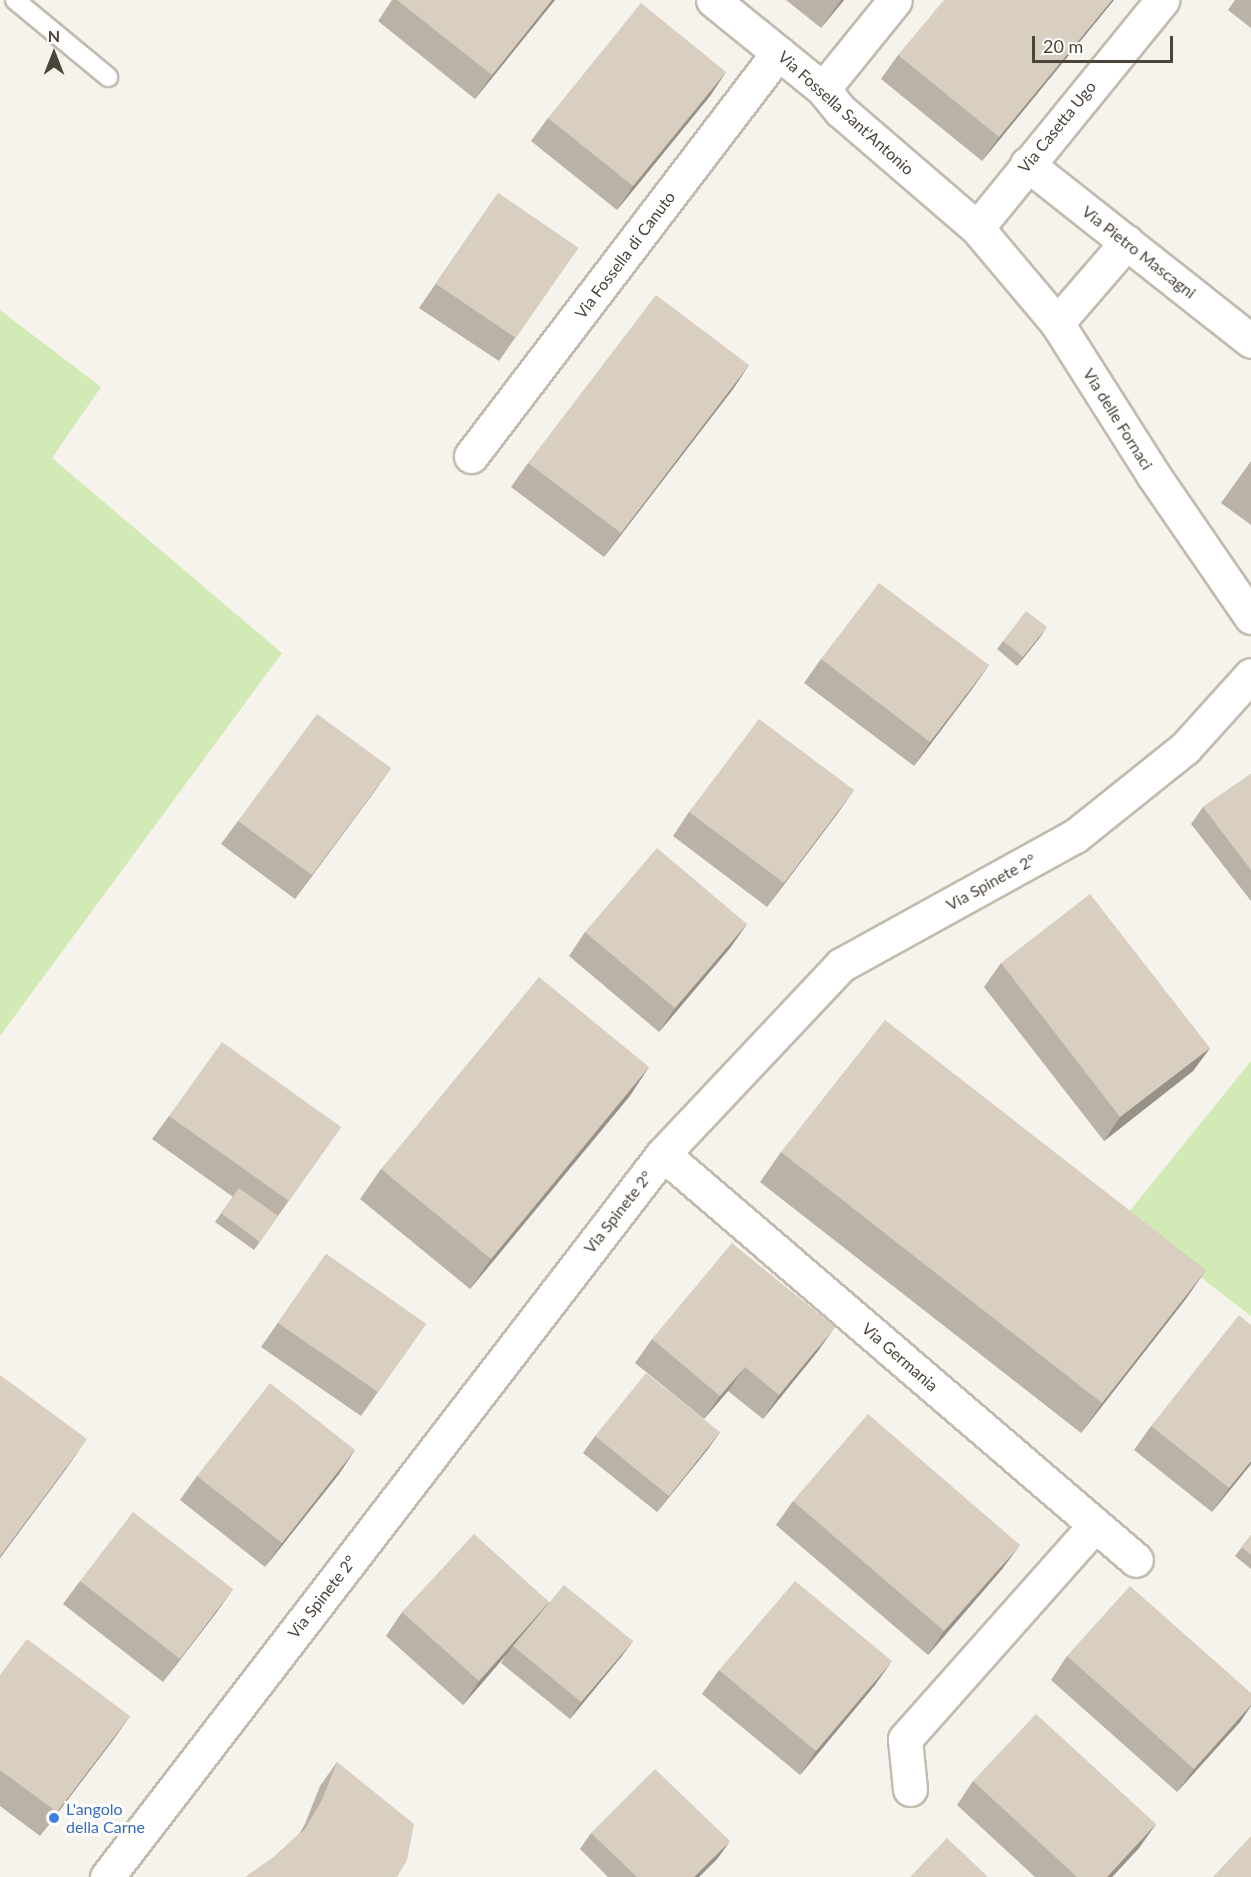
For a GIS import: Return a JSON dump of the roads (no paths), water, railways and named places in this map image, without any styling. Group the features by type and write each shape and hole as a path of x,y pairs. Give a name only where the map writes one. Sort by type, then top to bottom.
{"street":[{"name":"Via Fossella Sant'Antonio","path":"713,0 823,89 841,111 977,228"},
{"path":"823,89 894,0"},
{"name":"Via Casetta Ugo","path":"977,228 1162,0"},
{"name":"Via Fossella di Canuto","path":"471,456 778,53"},
{"name":"Via Pietro Mascagni","path":"1027,164 1251,341"},
{"name":"Via delle Fornaci","path":"977,228 1057,323 1154,476 1251,617"},
{"path":"1057,323 1126,242"},
{"name":"Via Spinete 2°","path":"107,1877 663,1154 841,965 1075,836 1185,748 1251,675"},
{"name":"Via Germania","path":"663,1154 1137,1560"},
{"path":"910,1789 905,1739 1095,1525"}],"lane":[{"path":"15,0 108,77"}],"place":[{"name":"L'angolo della Carne","path":"54,1818"}]}
